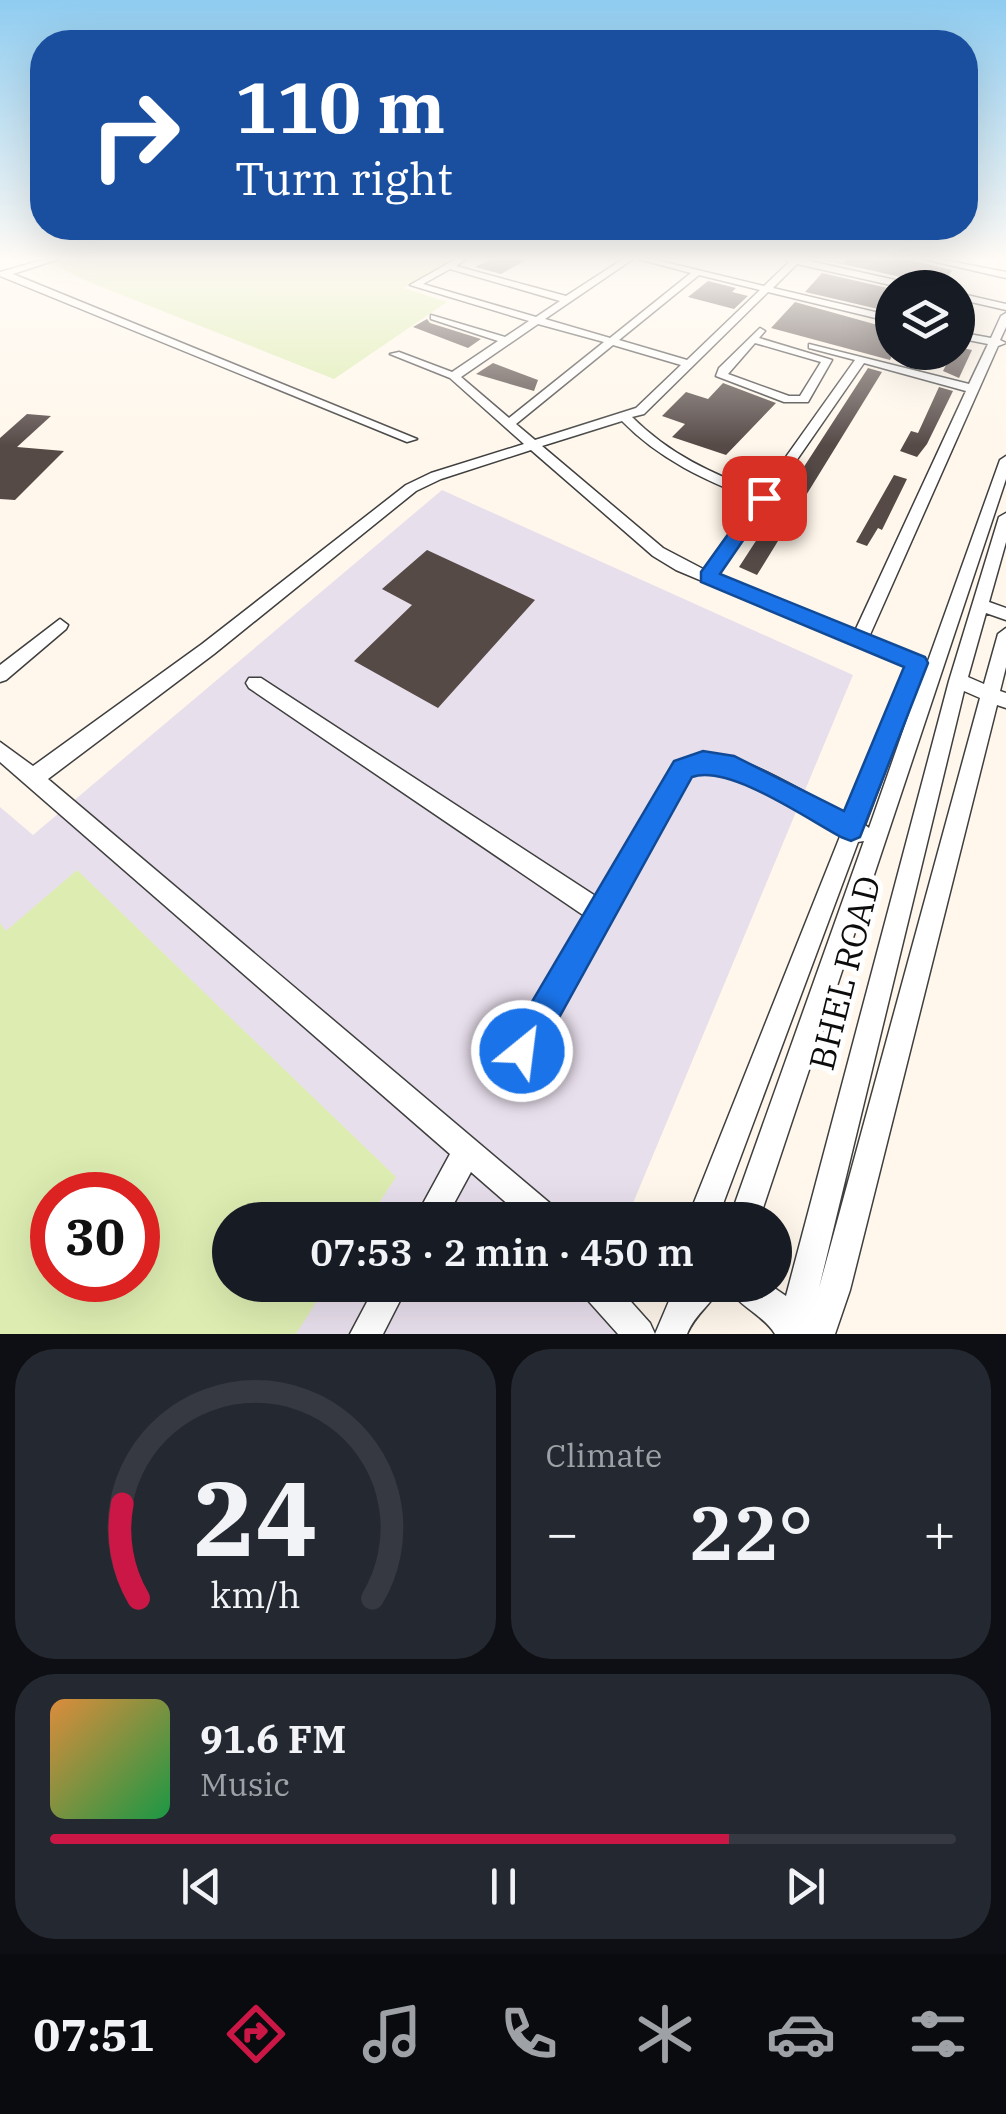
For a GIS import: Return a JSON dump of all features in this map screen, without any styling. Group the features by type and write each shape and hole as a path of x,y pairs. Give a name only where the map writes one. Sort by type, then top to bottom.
{"street":[{"path":"116,321 411,439"},
{"path":"449,321 507,341"},
{"path":"454,376 536,321"},
{"path":"537,321 690,364"},
{"path":"510,423 637,321"},
{"path":"859,640 973,389 1000,346 1005,321"},
{"path":"33,778 208,649 411,488 436,476 640,411 731,323 827,360 804,400 788,400 724,379 724,370 757,335"},
{"path":"757,335 973,389"},
{"path":"975,339 1000,346"},
{"path":"395,354 454,376 634,535 681,566 999,698"},
{"path":"708,577 861,359"},
{"path":"626,418 648,443 692,471 764,498"},
{"name":"BHEL ROAD","path":"750,1202 1006,460"},
{"name":"BHEL ROAD","path":"793,1333 936,671 979,605 1006,518"},
{"path":"979,605 1006,614"},
{"path":"0,675 60,625"},
{"path":"818,1334 827,1318 999,698 1006,634"},
{"path":"709,1202 851,828 936,671"},
{"path":"255,683 599,912"},
{"path":"0,750 529,1202"},
{"path":"522,1051 683,768 703,762 734,767 874,840"},
{"path":"439,1202 468,1150"},
{"path":"366,1334 384,1302"},
{"path":"610,1302 639,1334"},
{"path":"670,1334 685,1302"},
{"path":"766,1302 793,1333"}],"shaded area":[{"path":"442,490 853,675 633,1202 212,1202 212,1302 616,1302 649,1334 0,1334 0,807 33,835"}],"green space":[{"path":"188,321 419,321 334,379"},
{"path":"77,870 396,1177 380,1202 212,1202 212,1302 316,1302 296,1334 0,1334 0,923 6,931"}],"building":[{"path":"429,321 481,339 468,348 413,327"},
{"path":"777,321 864,321 875,324 875,356 771,328"},
{"path":"493,363 538,380 534,391 476,374"},
{"path":"868,368 882,372 757,575 739,567"},
{"path":"944,370 963,370 959,378"},
{"path":"723,383 776,403 726,455 672,437 685,424 662,416 686,392 708,399"},
{"path":"939,387 953,391 927,444 917,457 900,451 911,431 918,433"},
{"path":"27,414 51,416 17,447 64,451 15,500 0,499 0,438"},
{"path":"894,475 907,479 882,530 878,528 867,546 856,542"},
{"path":"427,550 535,600 438,708 354,661 412,605 382,589"}],"route":[{"path":"522,1051 683,768 703,762 734,767 851,828 917,663 708,577 764,498"}]}
